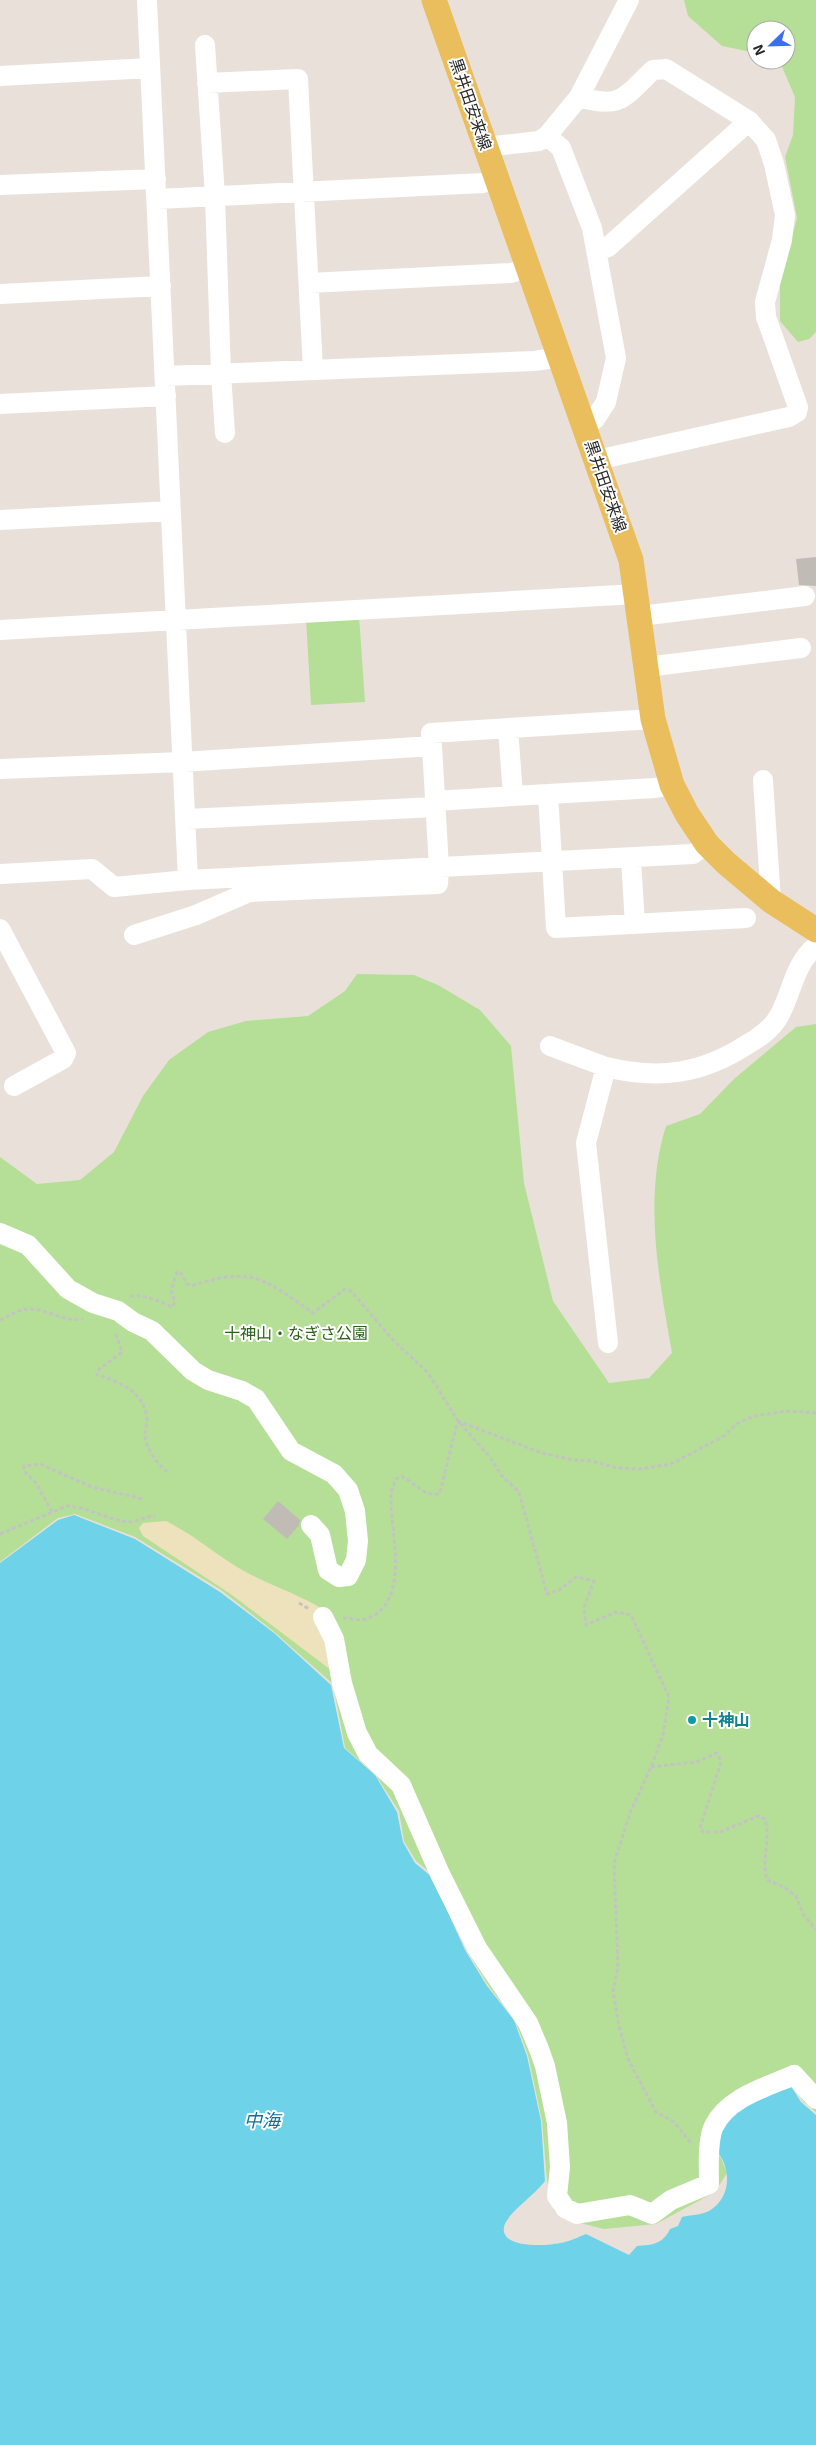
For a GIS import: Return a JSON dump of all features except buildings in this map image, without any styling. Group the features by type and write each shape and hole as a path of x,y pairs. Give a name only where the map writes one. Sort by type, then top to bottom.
{"main road":[{"name":"黒井田安来線","path":"434,0 631,560 653,719 672,785 687,814 707,844 743,880 770,901 816,930"}],"street":[{"path":"147,0 188,880"},
{"path":"486,147 539,141 547,136 579,97 628,0"},
{"path":"205,45 215,196 220,374 225,433"},
{"path":"0,76 150,68"},
{"path":"579,97 600,103 621,100 653,70 666,69 749,120 766,140 774,164 785,215 782,240 765,302 766,317 797,402 797,412 789,417 597,460"},
{"path":"207,83 298,79 313,370"},
{"path":"597,250 608,247 749,120"},
{"path":"547,136 561,148 592,228 616,358 606,402 595,419 585,427"},
{"path":"157,199 483,183 496,178"},
{"path":"0,185 156,179"},
{"path":"309,283 512,273 528,268"},
{"path":"0,294 161,286"},
{"path":"0,404 166,386 220,374 534,361 560,358"},
{"path":"0,520 171,511"},
{"path":"0,630 176,620 638,605 805,596"},
{"path":"646,666 801,648"},
{"path":"134,935 196,915 249,892 438,884 439,868 431,733 653,719"},
{"path":"508,728 513,796"},
{"path":"0,769 183,762 432,746"},
{"path":"763,780 770,901"},
{"path":"186,819 435,804 513,796 655,788 672,785"},
{"path":"548,794 556,928 746,918"},
{"path":"0,874 92,869 114,887 188,880 631,859 693,854 707,844"},
{"path":"631,859 635,924"},
{"path":"0,929 66,1053 63,1060 14,1086"},
{"path":"550,1046 606,1066 633,1073 663,1074 714,1064 766,1033 779,1017 796,975 807,954 816,946"},
{"path":"606,1066 586,1143 608,1342"},
{"path":"0,1232 28,1245 68,1289 93,1303 118,1311 133,1322 152,1331 193,1371 208,1380 242,1391 256,1400 291,1451 334,1474 348,1490 355,1512 358,1541 356,1560 348,1576 339,1577 328,1570 320,1535 311,1525"},
{"path":"323,1617 334,1640 342,1682 356,1733 368,1754 401,1785 440,1874 477,1948 528,2023 545,2066 557,2123 560,2167 557,2196 565,2208 577,2214 630,2206 652,2214 671,2200 708,2184 708,2156 713,2126 733,2102 794,2075 816,2099"}],"path":[{"path":"0,1320 23,1310 56,1314 75,1321 98,1316 110,1301 136,1295 172,1307 175,1302 172,1290 176,1272 180,1272 187,1284 191,1286 217,1278 246,1275 271,1283 313,1313 345,1289 351,1291 392,1339 428,1373 460,1422 489,1456 502,1476 519,1492 547,1594 559,1590 576,1578 594,1581 584,1607 586,1624 616,1612 631,1616 670,1697 668,1718 652,1767 630,1813 614,1862 618,1967 613,1991 619,2026 628,2059 656,2112 674,2122 694,2147 708,2156"},
{"path":"106,1308 122,1352 102,1367 97,1375 118,1380 137,1395 145,1414 146,1442 156,1462 167,1472"},
{"path":"460,1422 542,1453 573,1460 592,1461 617,1468 640,1469 671,1464 724,1436 736,1424 754,1416 788,1411 816,1413"},
{"path":"365,1620 386,1605 394,1576 396,1539 391,1493 396,1479 402,1476 425,1492 434,1495 440,1493 457,1424 460,1422"},
{"path":"52,1512 36,1484 24,1471 24,1466 40,1464 92,1487 143,1500"},
{"path":"0,1534 67,1506 81,1508 120,1521 132,1522 154,1515"},
{"path":"652,1767 696,1762 717,1753 721,1762 700,1828 703,1832 720,1832 758,1816 765,1819 767,1851 763,1867 767,1880 784,1887 796,1896 803,1914 816,1930"}],"green space":[{"path":"684,0 816,0 816,332 809,339 798,342 780,321 780,279 797,218 785,157 793,135 795,97 783,70 796,70 796,20 746,20 746,51 722,46 688,16"},
{"path":"359,615 365,702 311,705 306,619"},
{"name":"十神山・なぎさ公園","path":"357,974 414,975 438,985 480,1010 511,1046 524,1183 553,1301 609,1383 649,1378 672,1353 658,1268 654,1211 655,1182 666,1126 700,1114 734,1079 796,1027 816,1024 816,2112 803,2101 790,2080 714,2149 721,2158 727,2173 715,2192 656,2224 604,2229 568,2220 554,2211 547,2181 542,2121 528,2055 515,2020 488,1985 466,1949 433,1875 416,1861 404,1841 399,1811 375,1774 345,1748 333,1684 272,1630 221,1590 135,1537 75,1514 58,1518 0,1562 0,1157 37,1184 80,1180 114,1152 143,1096 169,1060 208,1032 246,1021 308,1016 345,991"}],"sand":[{"path":"166,1521 248,1573 324,1610 335,1673 232,1595 143,1536 139,1528 143,1523"}],"water":[{"name":"中海","path":"74,1515 135,1539 220,1592 274,1633 331,1685 344,1748 375,1775 397,1812 403,1842 415,1863 432,1877 465,1950 487,1986 514,2020 527,2056 541,2121 545,2181 515,2210 506,2222 504,2227 505,2234 509,2239 517,2243 546,2245 567,2242 586,2234 629,2255 637,2246 660,2241 670,2229 678,2226 682,2217 709,2211 717,2205 725,2190 727,2173 721,2156 715,2149 716,2128 742,2102 789,2083 801,2102 816,2115 816,2445 0,2445 0,1563 58,1520"}],"place":[{"name":"十神山","path":"692,1720"}]}
